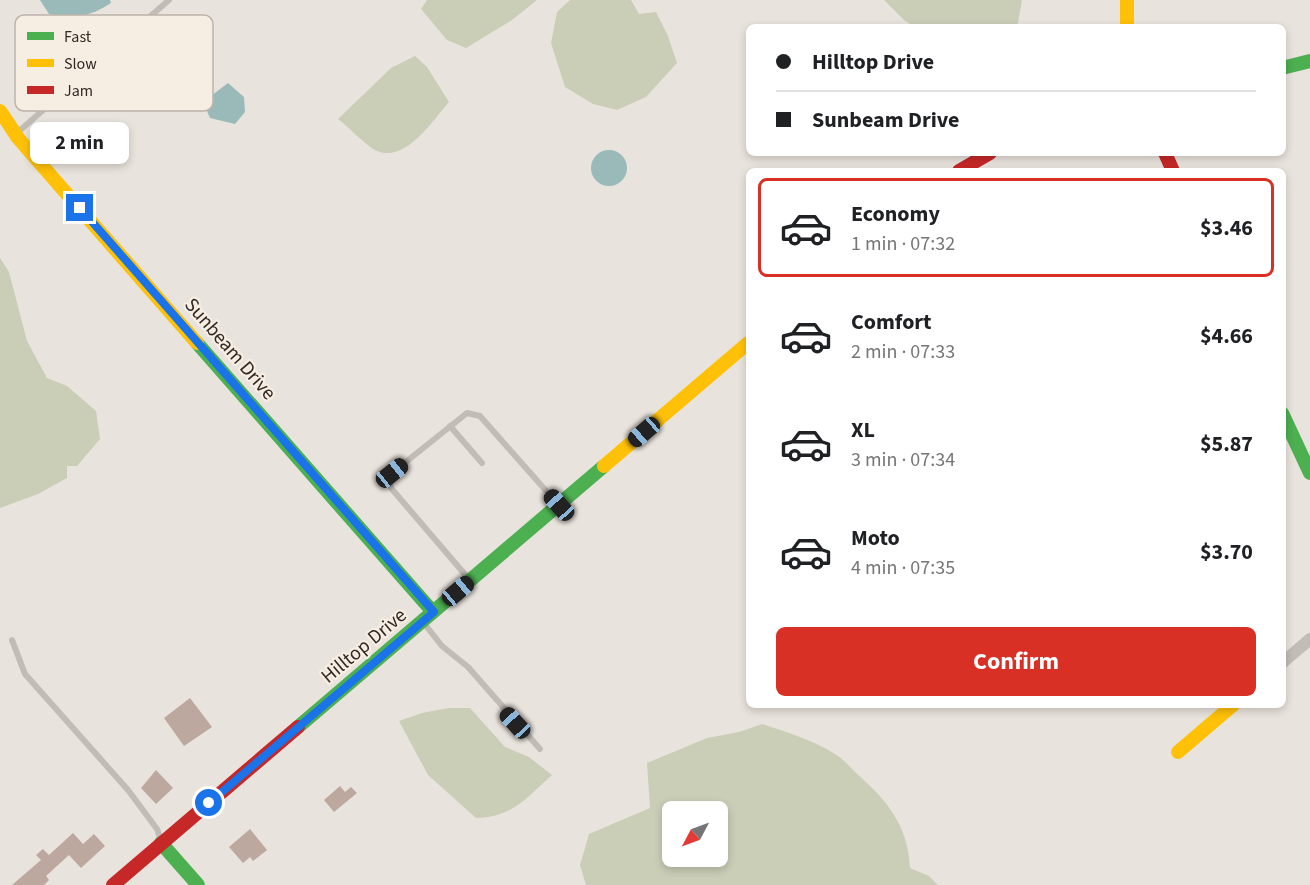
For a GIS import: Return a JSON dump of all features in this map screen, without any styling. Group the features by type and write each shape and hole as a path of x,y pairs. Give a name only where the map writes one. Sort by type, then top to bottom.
{"street":[{"path":"1127,0 1127,24"},
{"path":"1286,67 1310,61"},
{"name":"Sunbeam Drive","path":"0,111 15,134 434,612"},
{"path":"964,168 985,156"},
{"name":"Hilltop Drive","path":"113,885 746,345"},
{"path":"1286,421 1310,472"},
{"path":"1286,660 1310,639"},
{"path":"1178,753 1230,708"},
{"path":"161,843 198,885"}],"lane":[{"path":"152,15 169,0"},
{"path":"15,134 41,111"},
{"path":"470,580 391,488 389,481 392,473 467,413 480,416 559,505"},
{"path":"450,426 482,463"},
{"path":"422,621 442,646 468,667 540,749"},
{"path":"12,640 25,674 128,790 162,836 161,843"}],"green space":[{"path":"427,0 537,0 512,20 466,48 447,40 421,9"},
{"path":"570,0 631,0 639,14 656,12 668,36 677,63 646,97 617,110 593,104 565,87 551,43 557,12"},
{"path":"884,0 1022,0 1017,24 910,24"},
{"path":"415,56 427,67 449,102 427,129 408,146 388,153 377,151 338,119 391,68"},
{"path":"0,258 9,272 27,341 47,378 67,386 96,411 100,439 77,466 67,466 67,478 38,494 0,508"},
{"path":"449,708 470,708 505,747 529,757 552,775 518,805 500,814 476,818 428,775 399,721 422,713"},
{"path":"762,724 809,740 827,749 840,758 886,803 894,814 905,839 910,868 929,876 938,885 586,885 580,865 589,834 650,808 647,763 707,738 739,732"}],"water":[{"path":"40,0 110,0 111,3 86,15 49,14"},
{"path":"228,83 244,97 245,112 235,124 210,118 207,111 213,111 213,94"},
{"path":"609,150 621,156 627,168 621,180 609,186 597,180 591,168 597,156"}],"building":[{"path":"190,698 212,727 184,746 164,718"},
{"path":"156,770 173,788 156,804 141,788"},
{"path":"340,786 345,792 351,787 357,793 334,812 324,800"},
{"path":"250,829 267,850 253,861 250,857 243,863 229,847"},
{"path":"73,833 83,844 94,834 105,846 81,868 69,855 46,876 49,880 44,885 12,885 41,860 36,855 43,849 49,855"}],"traffic: fast":[{"path":"1286,67 1310,61"},
{"path":"197,343 433,612"},
{"path":"1286,422 1310,473"},
{"path":"298,727 604,466"},
{"path":"161,843 198,885"}],"traffic: slow":[{"path":"1127,0 1127,24"},
{"path":"0,111 18,138 197,343"},
{"path":"604,466 746,345"},
{"path":"1178,752 1229,708"}],"traffic: jam":[{"path":"964,168 985,156"},
{"path":"1166,156 1172,168"},
{"path":"113,885 298,727"}],"route":[{"path":"80,208 434,612 209,803"}]}
